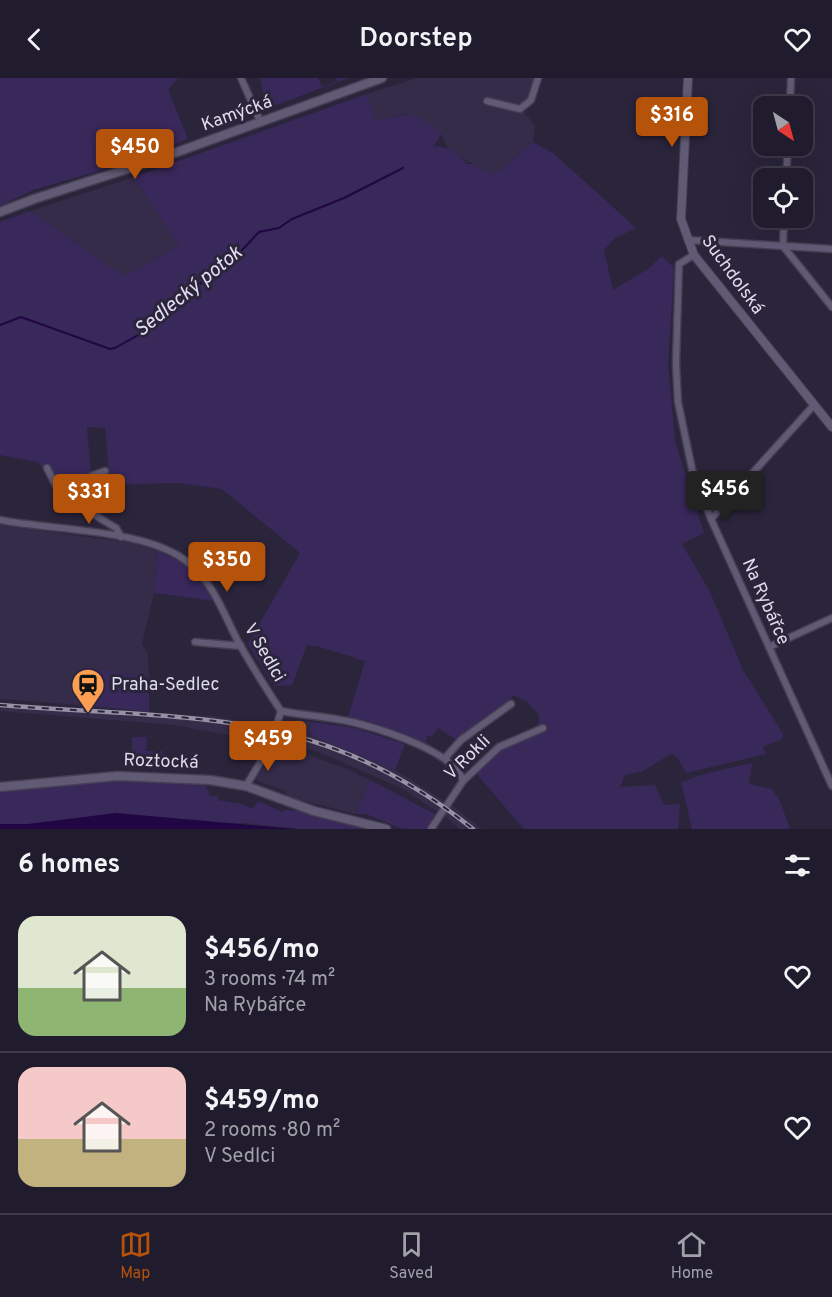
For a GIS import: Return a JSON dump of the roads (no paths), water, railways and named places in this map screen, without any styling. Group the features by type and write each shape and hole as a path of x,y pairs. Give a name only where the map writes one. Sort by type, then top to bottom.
{"main road":[{"name":"Kamýcká","path":"0,212 261,123 382,78"},
{"name":"Roztocká","path":"0,787 117,776 210,780 246,786 314,811 386,829"}],"street":[{"path":"241,78 261,123"},
{"path":"487,101 520,109 531,100 538,78"},
{"name":"Suchdolská","path":"688,78 681,219 694,255 832,427"},
{"path":"790,96 791,78"},
{"path":"784,228 783,246 832,307"},
{"path":"688,240 832,249"},
{"name":"Na Rybářce","path":"694,255 679,264 676,364 678,402 688,450 711,519 832,786"},
{"path":"711,519 814,405"},
{"path":"47,468 60,494 116,528 121,537"},
{"path":"71,499 73,490 78,484 105,471"},
{"name":"V Sedlci","path":"0,520 121,537 162,548 189,563 218,600 241,646 281,711 359,724 445,758"},
{"path":"769,647 832,618"},
{"path":"195,642 241,646"},
{"path":"462,781 458,770 445,758 461,740 511,704"},
{"name":"V Sedlci","path":"246,786 270,746 281,711"},
{"name":"V Rokli","path":"431,829 462,781 499,747 543,728"},
{"path":"824,766 832,767"}],"waterway":[{"name":"Sedlecký potok","path":"0,325 21,317 110,349 115,348 149,329 161,315 205,280 224,269 259,232 279,228 292,219 344,198 403,168"}],"railway":[{"path":"0,705 181,717 218,721 287,734 337,750 385,771 430,798 473,829"}],"place":[{"name":"Praha-Sedlec","path":"88,714"}]}
